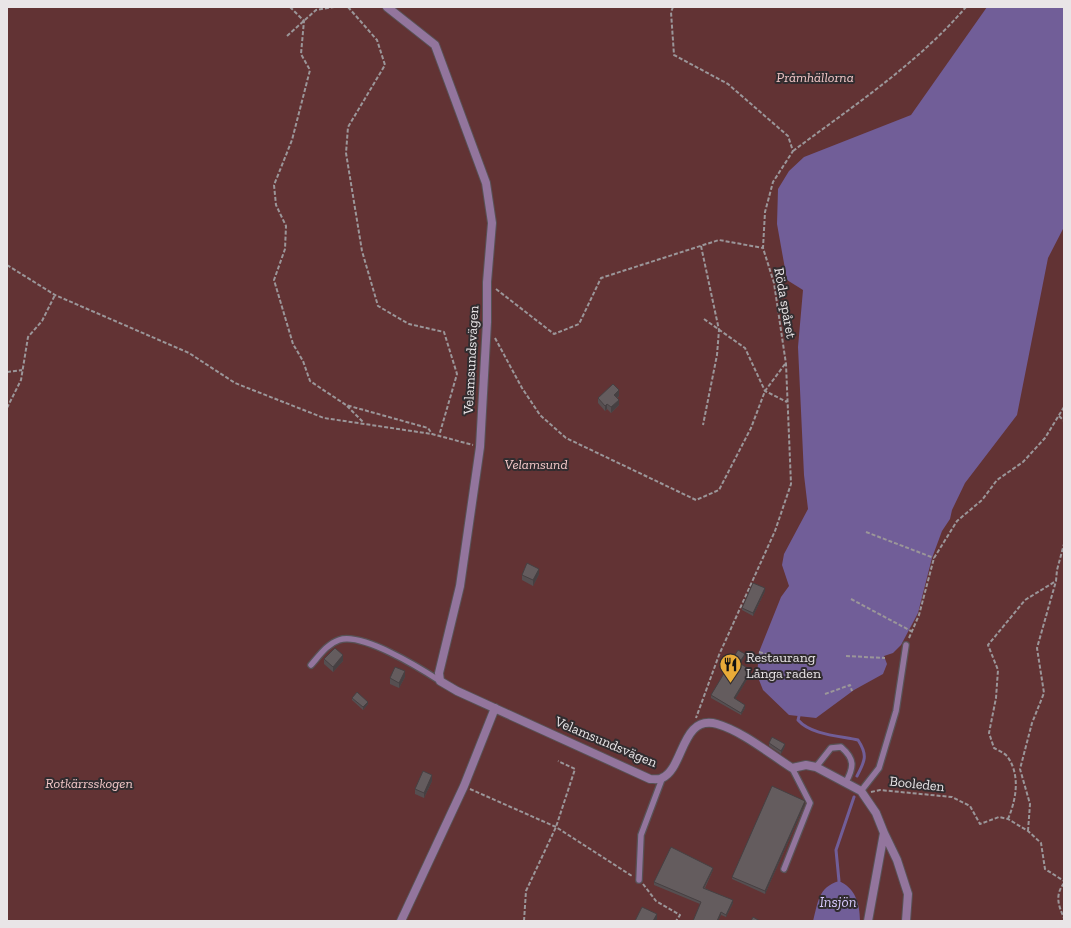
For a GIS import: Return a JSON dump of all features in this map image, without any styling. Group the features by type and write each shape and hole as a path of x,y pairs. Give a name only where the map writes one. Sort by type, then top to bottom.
{"street":[{"name":"Velamsundsvägen","path":"387,7 435,45 486,183 492,223 487,282 487,322 480,447 460,586 439,673 440,681 457,691 650,778 662,779 669,774 690,733 705,724 716,724 724,727 792,768"},
{"path":"401,921 464,786 495,708"},
{"path":"792,768 806,765 816,767 846,782 863,793 876,813 897,860 908,894 906,921"},
{"path":"868,921 884,833"}],"lane":[{"path":"311,664 328,646 339,640 360,640 411,662 440,681"},
{"path":"863,793 879,768 896,711 906,645"},
{"path":"816,767 831,748 841,747 850,755 852,760 850,774 846,782"},
{"path":"784,868 810,803 792,768"},
{"path":"639,880 641,836 662,779"}],"path":[{"path":"290,7 304,21"},
{"path":"288,36 316,10 334,7"},
{"path":"348,7 377,40 385,66 348,127 346,153 362,251 378,306 409,324 444,332 457,374 439,436"},
{"path":"673,7 674,55 728,84 788,136 793,151"},
{"name":"Röda spåret","path":"696,719 719,655 775,531 791,484 786,364 774,283 763,248 765,212 773,182 793,151 901,69 946,29 966,7"},
{"path":"304,21 301,54 310,70 292,140 274,185 276,205 286,226 285,249 274,280 293,344 304,361 310,381 346,405 364,424"},
{"path":"487,282 554,334 579,324 601,278 719,240 763,248"},
{"path":"701,246 719,330 717,355 703,425"},
{"path":"7,265 55,295 189,353 235,383 324,418 432,434 480,447"},
{"path":"7,408 21,380 28,338 42,321 55,295"},
{"path":"704,319 745,348 765,391 787,402"},
{"path":"494,335 522,388 540,415 566,438 696,500 720,490 751,428 765,391 786,364"},
{"path":"7,372 22,370"},
{"path":"346,405 428,428 432,434"},
{"path":"906,645 919,615 934,558 957,521 982,500 997,480 1023,462 1044,438 1064,407"},
{"path":"1059,416 1064,421"},
{"path":"1064,493 1064,523"},
{"path":"866,532 934,558"},
{"path":"1028,831 1030,804 1020,769 1032,723 1044,693 1037,648 1056,581 1057,570 1064,544"},
{"path":"1056,581 1025,600 988,645 998,670 996,698 989,733 994,748 1006,756 1016,775 1014,804 1008,819 1028,831 1041,843 1045,869 1064,882 1059,890 1058,905 1064,918"},
{"path":"851,599 912,631"},
{"path":"759,652 782,659"},
{"path":"846,656 885,658"},
{"path":"825,694 850,685 852,691"},
{"path":"524,921 526,891 556,827 576,770 558,761"},
{"path":"464,786 556,827 639,880 649,890 656,901 680,915 676,921"},
{"name":"Booleden","path":"863,793 880,790 952,797 970,806 980,824 999,817 1008,819"}],"green space":[{"name":"Velamsund","path":"7,7 1064,7 1064,921 7,921"}],"water":[{"path":"987,7 1064,7 1064,227 1048,258 1017,415 965,483 952,510 950,519 942,531 932,558 918,613 901,645 893,653 884,656 887,664 883,674 854,690 816,718 789,715 763,690 757,675 759,652 781,597 789,586 782,565 784,554 808,509 804,475 798,347 803,290 787,280 777,224 778,189 789,171 804,157 911,115"},
{"name":"Insjön","path":"839,881 849,888 856,897 860,921 813,921 820,896 827,887"}],"building":[{"path":"613,384 619,390 614,395 619,400 611,407 607,404 605,406 598,398"},
{"path":"527,563 539,569 533,580 522,575"},
{"path":"753,583 765,588 753,613 742,608"},
{"path":"335,648 343,655 333,667 324,659"},
{"name":"Restaurang Långa raden","path":"738,650 745,654 739,663 751,670 734,698 745,705 741,713 711,695"},
{"path":"395,667 405,671 399,683 390,678"},
{"path":"357,692 368,702 363,707 352,698"},
{"path":"772,737 785,744 781,751 769,743"},
{"path":"423,771 432,775 424,793 415,789"},
{"path":"772,786 805,801 765,891 732,877"},
{"path":"671,847 713,868 703,888 733,900 726,915 721,912 717,921 693,921 701,902 654,882"},
{"path":"642,907 657,914 653,921 635,921"},
{"path":"753,917 760,921 751,921"}],"waterway":[{"path":"799,716 798,720 810,729 826,734 858,740 863,750 864,758 857,776"},
{"path":"839,881 836,850 854,797"}],"place":[{"name":"Restaurang Långa raden","path":"731,684"}],"park label":[{"name":"Pråmhällorna","path":"815,77"},
{"name":"Rotkärrsskogen","path":"89,783"}]}
